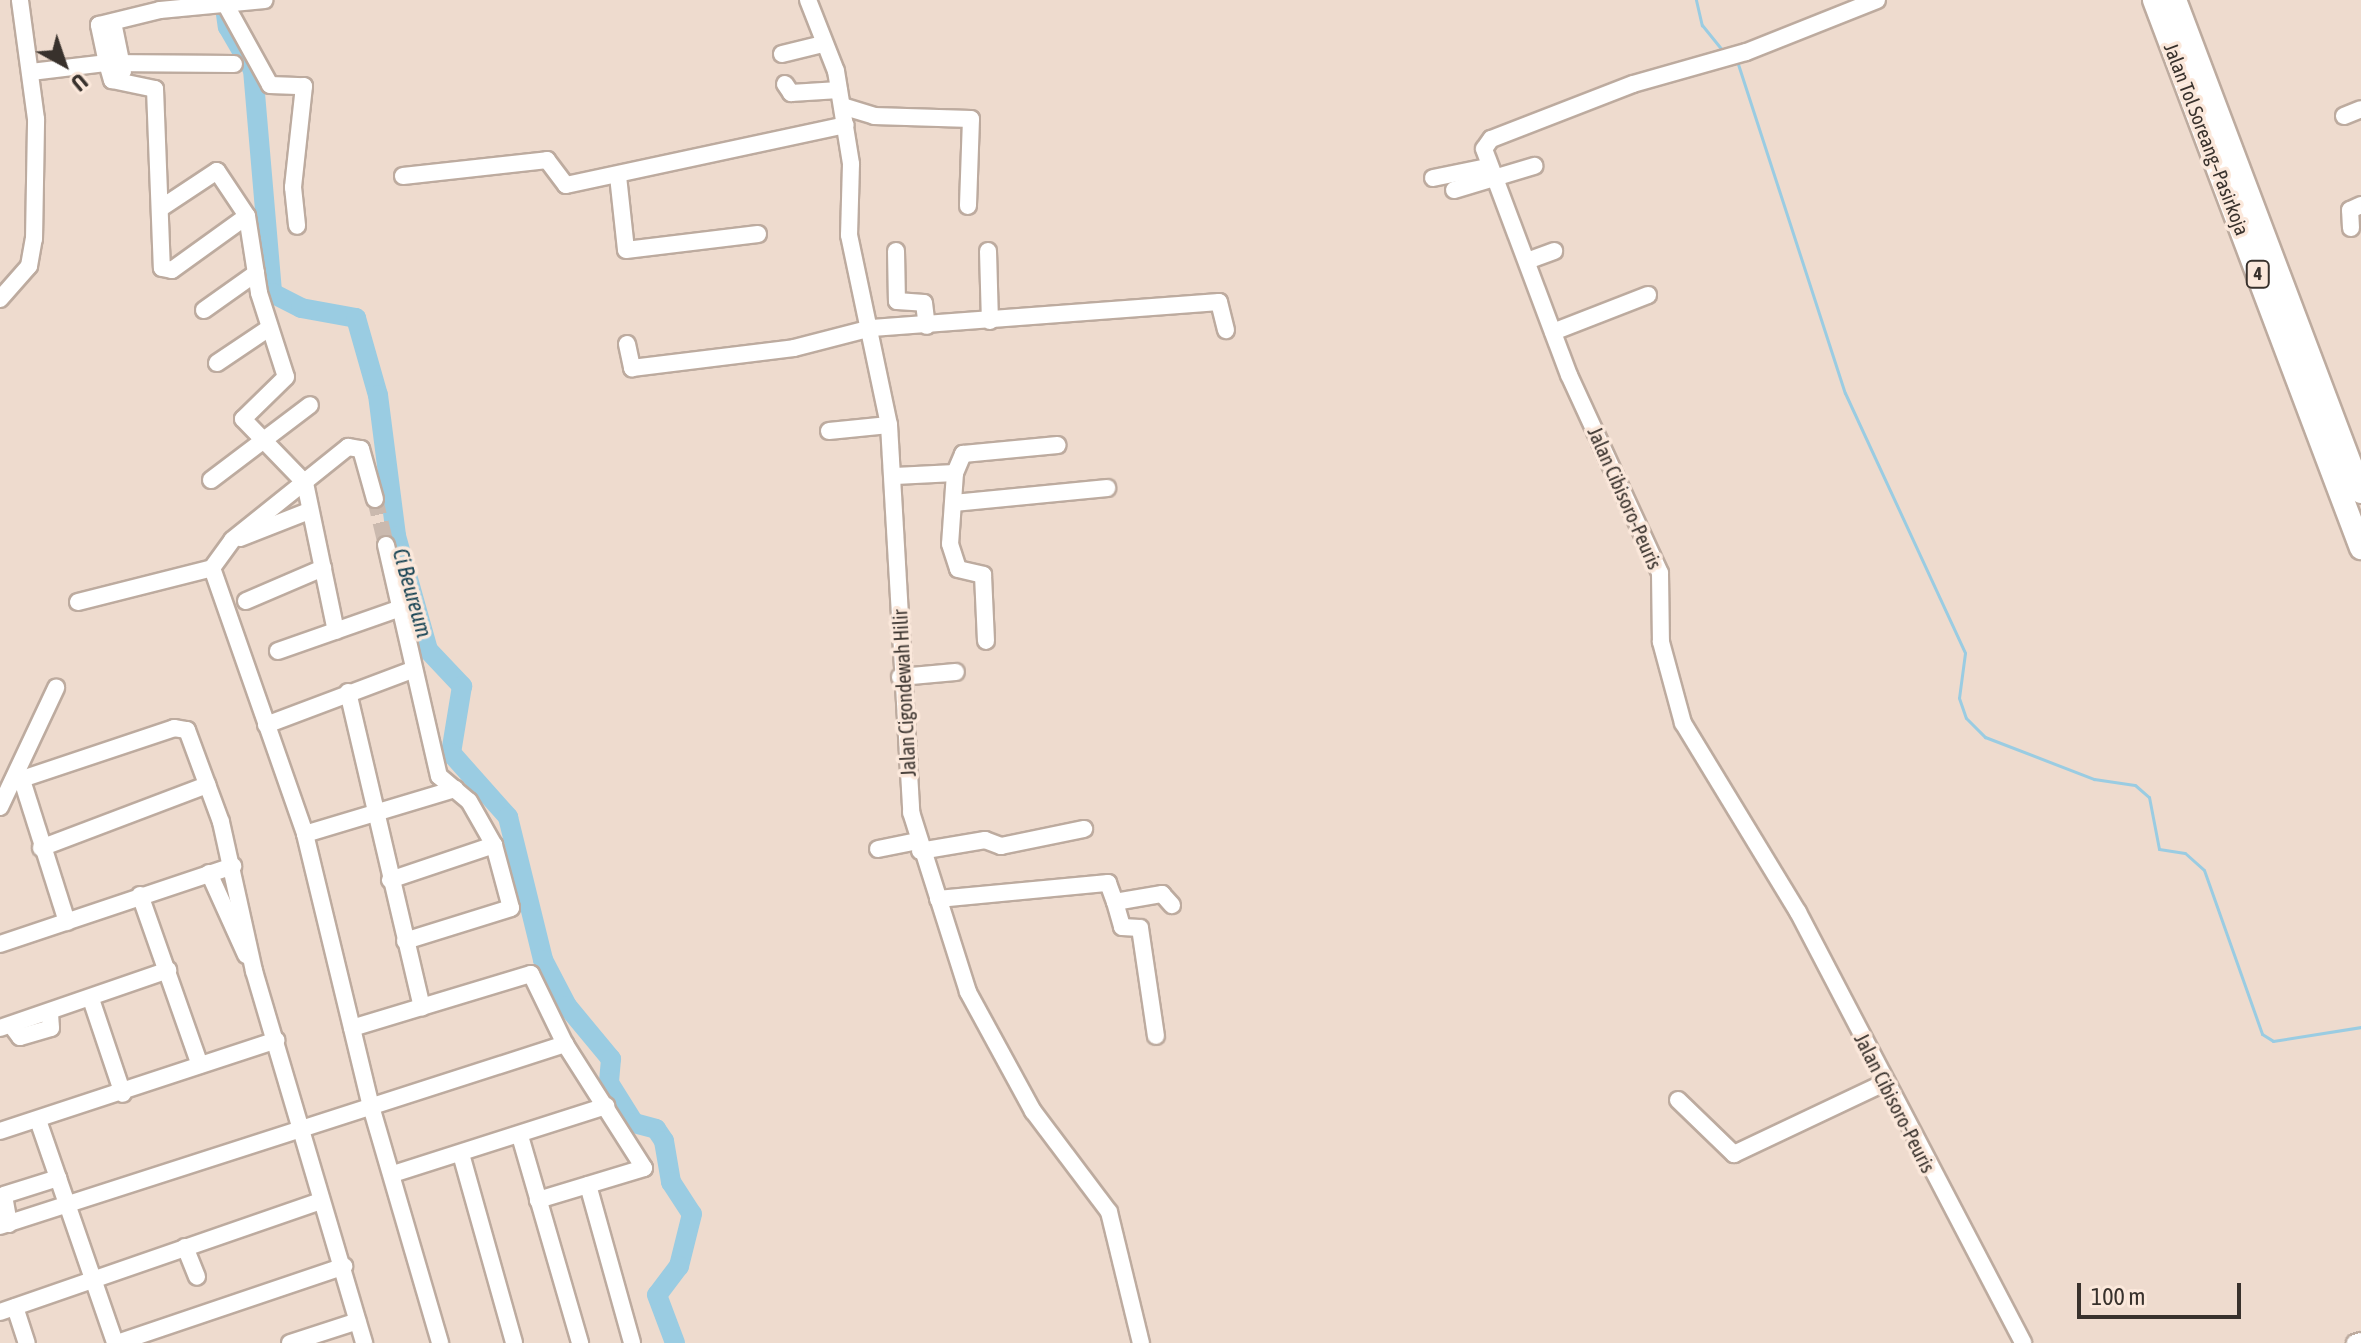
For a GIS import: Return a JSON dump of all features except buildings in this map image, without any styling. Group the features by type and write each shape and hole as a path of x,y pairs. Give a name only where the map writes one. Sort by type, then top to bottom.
{"highway":[{"name":"Jalan Tol Soreang–Pasirkoja","path":"2154,0 2361,548"},
{"name":"Jalan Tol Soreang–Pasirkoja","path":"2175,0 2361,492"}],"street":[{"path":"0,299 32,253 37,139 20,0"},
{"path":"247,216 169,272 162,268 154,86 112,80 114,62 99,25 159,5 220,7 265,0"},
{"name":"Jalan Cigondewah Hilir","path":"808,0 841,98 846,125 849,235 872,328 889,425 895,476 900,677 919,846 981,1018 1045,1130 1109,1212 1141,1343"},
{"path":"1490,174 1484,149 1491,139 1746,52 1877,0"},
{"path":"220,7 270,85 304,86 293,187 297,226"},
{"path":"782,54 823,44"},
{"path":"31,72 114,62 234,64"},
{"path":"785,84 791,93 841,98 874,116 971,119 968,206"},
{"path":"2344,116 2361,109"},
{"path":"403,176 547,160 561,185 618,176 846,125"},
{"path":"1433,178 1490,174 1534,166"},
{"path":"161,208 217,171 247,216 269,328 286,377 243,419 266,439 305,483 336,631"},
{"path":"1454,190 1490,174"},
{"name":"Jalan Cibisoro-Peuris","path":"1490,174 1553,332 1660,573 1661,642 1683,723 1798,912 1884,1083 2023,1343"},
{"path":"618,176 626,250 758,234"},
{"path":"2351,228 2350,210 2361,205"},
{"path":"896,251 897,301 924,303 927,326"},
{"path":"988,251 990,321"},
{"path":"1527,261 1554,251"},
{"path":"204,310 256,273"},
{"path":"1553,332 1648,295"},
{"path":"627,344 632,368 817,344 872,328 1219,302 1226,330"},
{"path":"217,363 269,328"},
{"path":"211,480 310,405"},
{"path":"829,431 889,425"},
{"path":"986,641 983,575 954,564 955,473 963,454 1058,445"},
{"path":"78,602 212,568 232,540 358,446 375,499"},
{"path":"895,476 955,473"},
{"path":"954,503 1107,488"},
{"path":"232,540 309,511"},
{"path":"386,545 398,609 439,776 455,789 494,845 511,908 405,941"},
{"path":"212,568 305,834 370,1103 440,1343"},
{"path":"246,601 323,568"},
{"path":"278,651 398,609"},
{"path":"266,725 412,670"},
{"path":"900,677 956,672"},
{"path":"0,807 17,781 56,688"},
{"path":"348,692 422,1007"},
{"path":"17,781 178,727 187,730 233,866 254,971 320,1201 344,1266 364,1343"},
{"path":"17,781 67,922"},
{"path":"41,848 207,785"},
{"path":"305,834 455,789"},
{"path":"878,849 985,840 1001,846 1084,829"},
{"path":"390,880 494,845"},
{"path":"0,944 233,866"},
{"path":"209,873 254,971"},
{"path":"938,899 1103,882 1113,885 1122,927 1140,928 1156,1036"},
{"path":"1115,902 1162,894 1172,905"},
{"path":"140,895 200,1065"},
{"path":"5,1026 20,1037 51,1028 50,1012 168,970"},
{"path":"352,1028 531,974 565,1044 644,1168 538,1200"},
{"path":"91,999 123,1094"},
{"path":"0,1131 39,1123 276,1040"},
{"path":"58,1178 4,1195 4,1225 297,1125 565,1044"},
{"path":"1678,1100 1734,1154 1884,1083"},
{"path":"393,1174 520,1136 606,1106"},
{"path":"39,1123 116,1343 344,1266"},
{"path":"520,1136 580,1343"},
{"path":"461,1154 514,1343"},
{"path":"588,1185 632,1343"},
{"path":"27,1343 8,1309 320,1201"},
{"path":"185,1247 197,1277"},
{"path":"290,1343 358,1321"},
{"path":"2355,1343 2361,1341"}],"waterway":[{"name":"Ci Beureum","path":"224,0 228,27 253,70 272,293 301,308 356,318 378,395 396,536 428,650 462,686 451,753 508,817 543,960 567,1006 611,1059 609,1083 634,1123 656,1129 664,1141 671,1182 692,1214 679,1266 657,1295 675,1343"},
{"path":"1696,0 1702,25 1724,52"},
{"path":"1737,61 1845,393 1965,653 1959,698 1966,718 1985,737 2094,779 2135,785 2149,797 2159,849 2185,853 2204,870 2262,1034 2273,1041 2361,1027"}],"tunnel":[{"path":"375,499 386,545"}]}
